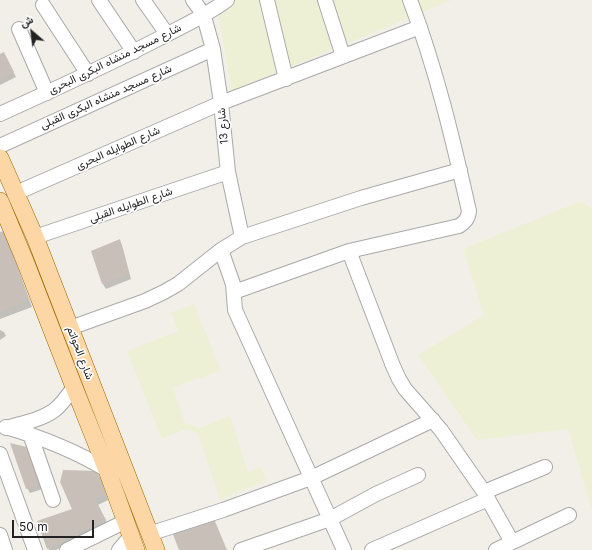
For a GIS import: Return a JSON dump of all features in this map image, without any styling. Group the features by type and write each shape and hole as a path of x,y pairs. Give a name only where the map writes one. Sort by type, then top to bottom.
{"main road":[{"name":"شارع الحواتم","path":"0,158 42,254 156,550"},
{"name":"شارع الحواتم","path":"0,201 107,470 131,536"},
{"path":"25,261 42,254"}],"street":[{"path":"99,0 134,52"},
{"path":"143,0 167,34"},
{"name":"شارع 13","path":"193,0 207,25 213,49 221,104 228,172 242,238"},
{"name":"شارع مسجد منشاه البكرى البحرى","path":"0,114 134,52 203,16 227,0"},
{"path":"267,0 286,79"},
{"path":"325,0 343,56"},
{"path":"234,292 349,251 459,226 465,222 469,211 450,128 420,27 410,0"},
{"path":"43,5 88,74"},
{"name":"شارع الطوايله البحرى","path":"16,193 221,104 420,27"},
{"path":"19,29 47,93"},
{"name":"شارع مسجد منشاه البكرى القبلى","path":"0,146 213,49"},
{"path":"70,328 145,301 164,292 178,284 221,250 242,238 361,198 460,170"},
{"name":"شارع الطوايله القبلى","path":"35,237 228,172"},
{"path":"221,250 233,284 235,310 344,550"},
{"path":"349,251 399,379 405,389 433,420 486,496 512,542"},
{"path":"3,428 40,418 52,412 58,408 74,387"},
{"path":"150,534 223,510 311,478 433,420"},
{"path":"3,428 30,434 46,440 78,453 107,470"},
{"path":"30,434 53,500"},
{"path":"0,454 35,550"},
{"path":"372,550 486,496 545,466"},
{"path":"241,550 330,519 376,494 418,475"},
{"path":"496,550 569,515"},
{"path":"0,536 5,550"},
{"path":"67,550 131,536"},
{"path":"119,550 131,536"}],"green space":[{"path":"237,0 452,0 232,91 218,15"},
{"path":"581,201 592,209 592,510 568,429 477,440 418,355 484,315 463,249"},
{"path":"194,304 221,371 173,387 185,423 200,428 230,415 248,472 261,467 266,480 220,500 198,433 185,429 162,439 127,351 178,331 171,312"}],"building":[{"path":"4,52 14,72 0,79 0,54"},
{"path":"4,231 29,300 0,311 0,232"},
{"path":"120,239 129,274 102,284 91,251"},
{"path":"10,443 31,448 44,483 26,489"},
{"path":"63,470 97,471 105,494 95,499 106,520 47,549 37,521 72,509 60,482"},
{"path":"212,514 227,550 179,550 171,529"}]}
